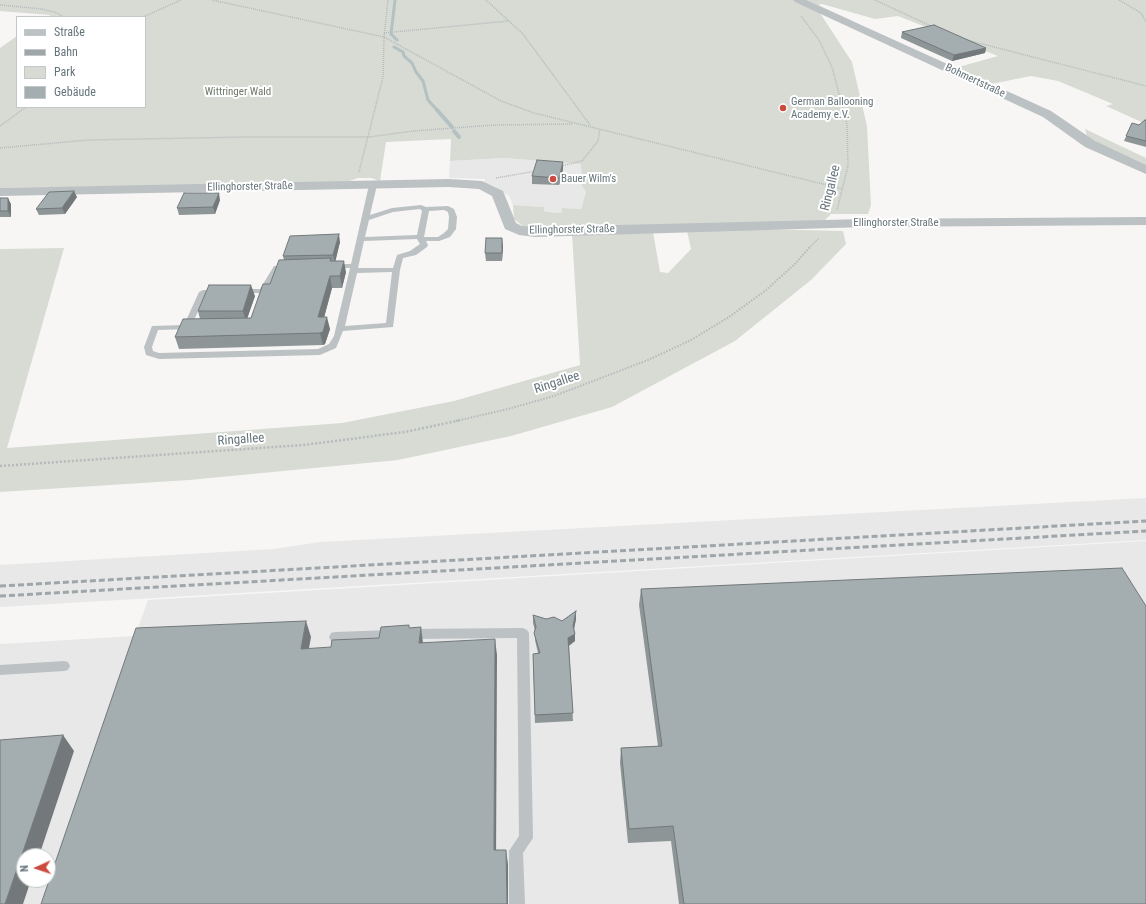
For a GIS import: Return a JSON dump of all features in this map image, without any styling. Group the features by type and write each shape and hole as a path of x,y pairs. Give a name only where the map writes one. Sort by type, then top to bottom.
{"street":[{"name":"Bohmertstraße","path":"798,0 1047,114 1090,144 1103,151 1120,156 1146,170"},
{"name":"Ellinghorster Straße","path":"0,192 449,183 482,185 498,194 510,226 519,230 535,232 832,224 1146,221"}],"lane":[{"path":"292,267 277,268 261,294 203,292 191,327 155,328 148,347 149,353 159,356 320,352 333,346 340,329 373,185"},
{"path":"360,239 439,239 446,235 452,228 453,217 451,211 445,208 423,209 421,207 392,210 365,219"},
{"path":"340,329 390,325 396,270 400,257 413,253 424,244 421,238 426,210 423,209"},
{"path":"323,267 396,270"},
{"path":"335,637 434,633 523,633 526,838 516,851 516,904"},
{"path":"0,670 64,666"}],"path":[{"path":"145,16 182,0"},
{"path":"212,0 384,37 501,101 534,113 843,189"},
{"path":"355,186 369,137 383,77 384,33 388,0"},
{"path":"486,0 523,34 590,126"},
{"path":"875,0 936,29"},
{"path":"1119,0 1146,16"},
{"path":"0,5 42,9 62,16"},
{"name":"Ringallee","path":"0,466 303,445 404,432 508,409 554,396 648,360 691,340 729,317 765,291 795,264 832,224 843,189 848,166 847,124 832,67 826,52 810,26 799,13"},
{"path":"1141,13 1146,22"},
{"path":"384,33 508,21"},
{"path":"966,39 1146,86"},
{"path":"0,126 25,108"},
{"path":"0,148 88,140 238,137 369,137 414,131 494,125 578,124"},
{"path":"560,166 582,161 598,140 600,129"},
{"path":"482,185 501,176 538,171"}],"shaded area":[{"path":"504,158 581,164 582,186 586,192 581,209 562,208 561,213 544,211 544,207 513,205 509,196 493,186 484,183 485,179 449,178 450,161"},
{"path":"1146,498 1146,540 0,607 0,565 274,549 320,542"},
{"path":"1146,541 1146,904 0,904 0,644 135,636 148,600"}],"green space":[{"name":"Wittringer Wald","path":"0,0 1146,0 1146,124 1106,106 1113,104 1058,81 1031,76 991,84 955,68 998,56 898,16 875,19 822,4 818,5 855,22 820,13 852,62 867,126 871,205 868,214 831,214 825,220 819,221 551,229 524,227 514,219 513,205 544,207 544,211 561,213 562,208 581,209 586,192 582,186 581,164 504,158 450,161 451,139 386,142 380,181 371,178 358,178 344,183 0,188 0,48 16,37 16,108 146,108 146,16 49,16 50,15 0,11"},
{"path":"1085,129 1146,158 1146,168 1104,150 1087,136"},
{"path":"755,229 843,231 846,244 811,280 735,341 612,407 511,436 398,460 189,480 0,492 0,249 64,248 7,448 342,423 454,401 580,365 572,234 653,232 660,272 668,273 691,249 687,231"}],"building":[{"path":"934,25 986,48 954,55 902,32"},
{"path":"1145,120 1146,141 1126,136 1132,123 1139,125"},
{"path":"537,160 563,162 559,178 532,176"},
{"path":"74,191 62,208 36,209 49,192"},
{"path":"184,193 219,193 213,207 177,208"},
{"path":"0,198 8,198 8,211 0,211"},
{"path":"339,234 333,255 283,256 290,236"},
{"path":"486,238 502,238 502,253 485,253"},
{"path":"331,258 330,261 344,261 340,276 330,276 318,317 327,317 323,332 175,337 183,319 251,318 263,284 270,284 279,260"},
{"path":"209,285 251,285 243,311 198,311"},
{"path":"1122,568 1146,606 1146,904 684,904 673,826 629,829 621,748 662,746 641,589"},
{"path":"576,611 573,626 575,634 568,638 573,713 535,715 533,654 540,653 534,633 536,627 533,615 546,619 554,617 562,621"},
{"path":"306,621 301,649 331,647 332,640 379,638 381,627 409,625 409,628 421,627 419,643 495,639 494,850 506,850 507,904 41,904 47,888 56,888 56,860 136,628"},
{"path":"63,735 24,848 16,848 16,872 5,904 0,904 0,740"}],"waterway":[{"path":"395,0 391,34 397,40"},
{"path":"394,47 403,52 404,56 412,63 416,72 423,81 428,100 438,111"},
{"path":"437,110 452,127"},
{"path":"454,131 459,137"}],"railway":[{"path":"0,586 1146,521"},
{"path":"0,596 1146,531"}],"place":[{"name":"German Ballooning Academy e.V.","path":"783,108"},
{"name":"Bauer Wilm's","path":"553,179"}]}
